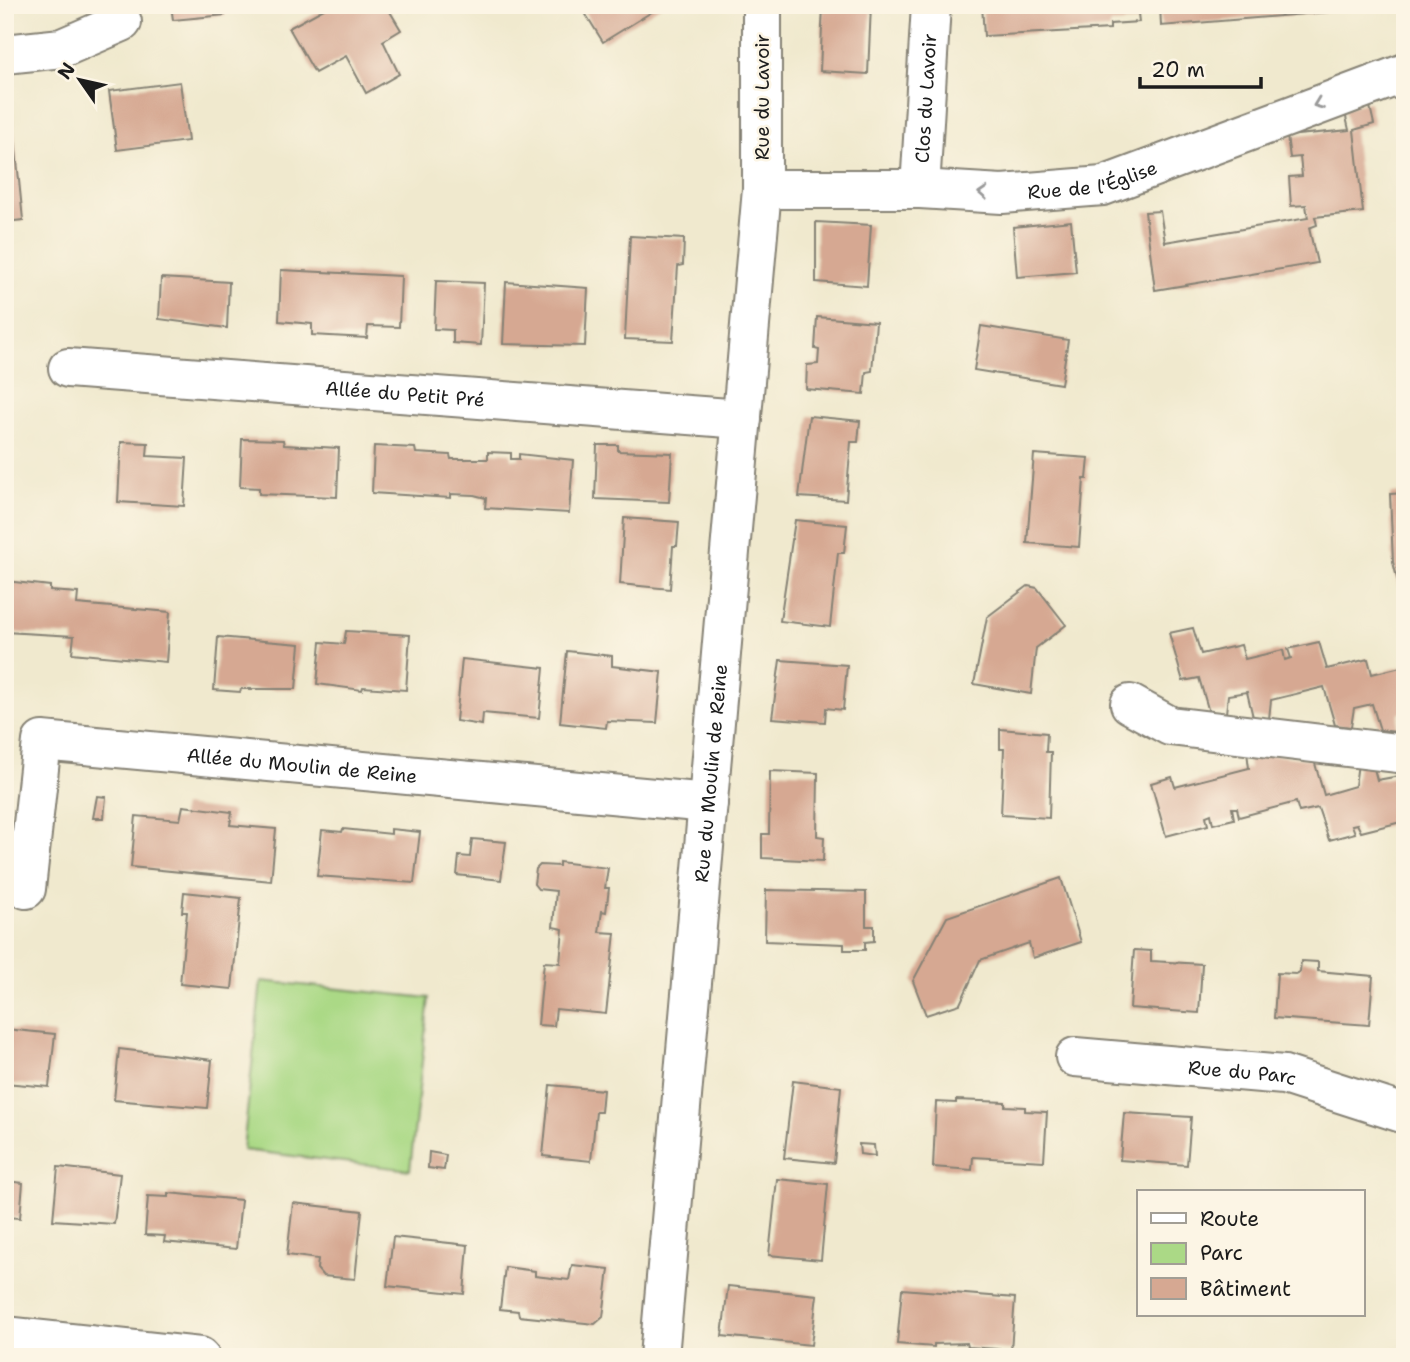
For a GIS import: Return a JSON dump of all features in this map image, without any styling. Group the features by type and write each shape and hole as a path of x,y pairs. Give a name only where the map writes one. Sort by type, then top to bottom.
{"street":[{"name":"Rue du Lavoir","path":"762,5 762,189"},
{"name":"Clos du Lavoir","path":"920,189 931,5"},
{"path":"5,54 62,48 122,22"},
{"name":"Rue de l'Église","path":"762,189 920,189 1002,194 1103,186 1405,73"},
{"name":"Rue du Moulin de Reine","path":"659,1357 762,189"},
{"name":"Allée du Petit Pré","path":"68,368 742,419"},
{"path":"1130,704 1170,726 1405,754"},
{"name":"Allée du Moulin de Reine","path":"26,889 42,741 708,803"},
{"name":"Rue du Parc","path":"1075,1057 1284,1075 1405,1114"},
{"path":"5,1336 201,1357"}],"green space":[{"path":"261,981 429,998 410,1170 243,1150"}],"building":[{"path":"5,5 9,5 13,39 5,40"},
{"path":"171,5 224,5 225,15 173,20"},
{"path":"331,5 386,5 401,30 383,41 399,74 366,93 346,56 315,73 289,28"},
{"path":"580,5 663,5 603,42"},
{"path":"823,5 871,5 868,74 820,71"},
{"path":"982,5 1137,5 1139,22 1110,24 1110,29 984,36"},
{"path":"1160,5 1341,5 1341,11 1161,26"},
{"path":"180,82 188,141 117,150 109,91"},
{"path":"10,91 23,220 5,222 5,92"},
{"path":"1369,102 1374,124 1354,130 1363,212 1315,217 1317,225 1309,228 1317,263 1155,290 1145,212 1160,211 1165,242 1308,218 1306,205 1291,206 1289,177 1302,176 1300,157 1290,158 1287,136 1349,130 1344,108"},
{"path":"1071,221 1076,272 1017,277 1013,227"},
{"path":"816,222 871,225 867,286 816,282"},
{"path":"630,236 684,239 683,265 678,266 673,341 625,339"},
{"path":"281,270 401,276 399,327 368,326 367,338 312,335 312,324 279,321"},
{"path":"161,278 229,282 227,328 159,319"},
{"path":"436,281 484,283 481,345 453,343 453,330 434,329"},
{"path":"506,282 588,288 585,346 503,344"},
{"path":"817,317 876,322 872,371 866,372 864,394 806,389 807,365 818,364 819,350 815,349"},
{"path":"981,326 1068,340 1061,384 974,370"},
{"path":"809,416 860,421 858,442 851,442 846,500 799,497"},
{"path":"242,439 283,440 284,445 339,448 337,497 259,494 259,488 240,487"},
{"path":"121,442 148,443 147,456 187,458 184,506 118,502"},
{"path":"597,445 618,445 618,451 672,453 669,502 595,499"},
{"path":"374,446 415,448 416,453 450,455 451,459 488,459 488,452 511,453 511,459 519,459 519,454 573,460 569,513 485,508 486,498 474,495 451,494 451,498 372,493"},
{"path":"1034,454 1089,458 1087,479 1084,479 1079,547 1027,543"},
{"path":"1405,493 1404,606 1393,562 1390,494"},
{"path":"624,518 679,522 677,546 673,546 670,589 620,584"},
{"path":"795,520 847,525 844,553 838,553 830,627 780,621"},
{"path":"5,581 50,586 50,591 78,593 77,604 170,612 166,662 72,653 74,636 5,632"},
{"path":"1028,586 1037,588 1066,625 1036,648 1031,694 974,684 987,617"},
{"path":"1193,628 1201,654 1241,645 1245,659 1283,650 1285,660 1291,658 1288,649 1319,642 1327,669 1368,659 1372,674 1405,666 1405,712 1399,713 1396,732 1380,730 1372,704 1354,708 1351,727 1335,725 1324,687 1271,700 1269,719 1253,717 1247,692 1228,695 1226,713 1209,712 1199,678 1183,681 1169,633"},
{"path":"346,631 410,635 406,690 363,687 362,690 317,684 321,642 344,644"},
{"path":"218,637 300,644 296,689 241,689 240,692 214,690"},
{"path":"567,651 612,656 612,666 662,672 657,723 607,721 606,728 560,723"},
{"path":"462,659 544,668 539,718 483,713 482,725 456,721"},
{"path":"780,660 847,665 843,710 826,708 825,722 772,718"},
{"path":"1000,729 1047,733 1046,752 1051,752 1049,818 1001,815 1004,749 1000,749"},
{"path":"1247,752 1314,760 1324,795 1355,786 1358,763 1373,765 1377,780 1405,775 1405,821 1361,832 1357,824 1352,825 1355,833 1329,840 1318,808 1299,812 1296,802 1239,817 1237,808 1232,808 1234,819 1213,824 1211,814 1206,816 1208,825 1166,836 1151,783 1172,777 1175,787 1249,768"},
{"path":"770,771 818,773 817,836 824,837 823,861 762,858 762,834 769,834"},
{"path":"97,796 106,797 104,818 93,818"},
{"path":"183,806 232,812 230,825 276,829 271,881 131,867 136,816 180,820"},
{"path":"343,829 391,834 391,829 420,832 414,883 317,876 322,830 342,832"},
{"path":"472,839 506,842 501,880 457,875 459,856 470,857"},
{"path":"559,862 608,868 606,912 602,911 599,932 615,933 606,1014 556,1009 554,1026 538,1025 544,962 560,963 563,929 553,927 556,891 538,889 534,884 536,869 540,865 559,866"},
{"path":"1061,878 1081,942 1033,958 1029,943 980,960 960,1004 926,1015 913,981 947,917"},
{"path":"766,890 866,892 866,926 874,926 874,941 865,942 865,950 844,950 844,944 765,941"},
{"path":"184,892 241,898 232,989 180,984 187,912 182,912"},
{"path":"1134,950 1151,951 1151,961 1202,964 1199,1013 1130,1008"},
{"path":"1301,961 1318,962 1318,971 1373,976 1369,1025 1274,1018 1277,973 1300,972"},
{"path":"5,1029 55,1034 49,1087 5,1083"},
{"path":"119,1049 212,1060 207,1108 114,1100"},
{"path":"793,1081 841,1087 834,1163 784,1158"},
{"path":"550,1085 603,1090 601,1112 596,1112 591,1161 543,1156"},
{"path":"956,1100 1005,1102 1005,1106 1025,1107 1025,1111 1047,1112 1044,1161 973,1157 972,1170 933,1167 936,1102 956,1103"},
{"path":"1124,1113 1191,1117 1187,1165 1120,1160"},
{"path":"859,1144 874,1145 875,1156 860,1154"},
{"path":"429,1152 446,1155 444,1170 428,1168"},
{"path":"58,1167 120,1174 114,1224 53,1220"},
{"path":"777,1179 828,1184 821,1260 769,1255"},
{"path":"5,1181 23,1183 20,1218 5,1217"},
{"path":"168,1193 241,1200 236,1249 164,1242 165,1236 145,1235 148,1196 168,1197"},
{"path":"293,1203 362,1211 355,1279 323,1276 317,1269 318,1259 287,1255"},
{"path":"393,1237 468,1245 464,1294 387,1286"},
{"path":"572,1265 609,1269 603,1317 595,1324 519,1316 518,1311 500,1309 505,1267 535,1271 535,1276 569,1280"},
{"path":"728,1286 817,1295 811,1345 722,1336"},
{"path":"902,1289 1015,1298 1011,1350 968,1347 967,1343 934,1344 934,1347 897,1344"}]}
